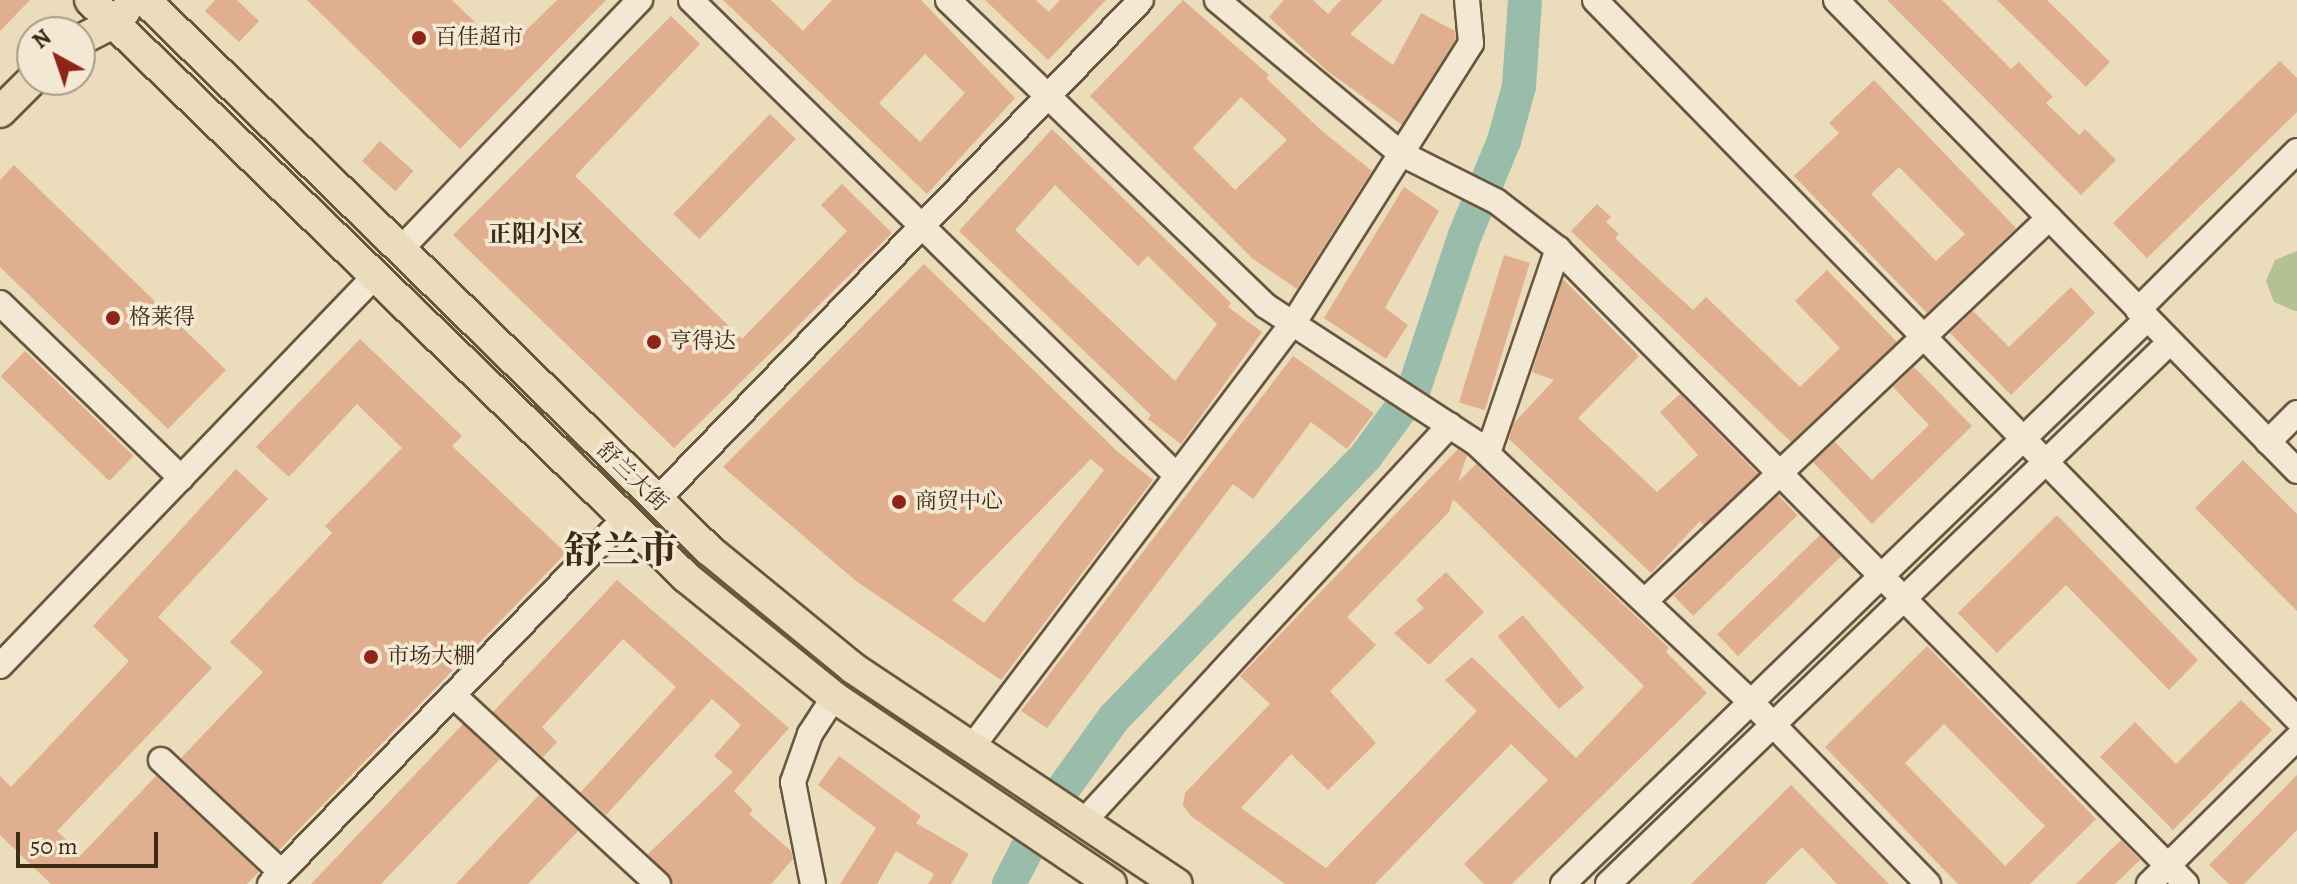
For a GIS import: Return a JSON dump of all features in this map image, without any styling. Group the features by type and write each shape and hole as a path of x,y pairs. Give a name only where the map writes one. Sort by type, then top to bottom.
{"main road":[{"path":"98,7 135,0"},
{"name":"舒兰大街","path":"145,0 656,501 853,668 1177,884"},
{"name":"舒兰大街","path":"98,7 623,520 834,697 1111,884"},
{"path":"0,112 16,96"}],"street":[{"path":"400,250 640,0"},
{"path":"691,0 1177,476"},
{"path":"948,0 1266,306 1488,453 1751,702 1928,884"},
{"path":"656,501 1141,0"},
{"path":"1217,0 1402,154 1496,201 1558,249 1884,574 2186,884"},
{"path":"984,755 1177,476 1292,323 1402,154 1471,43 1467,0"},
{"path":"1595,0 2297,719"},
{"path":"1836,0 2297,471"},
{"path":"1563,884 2022,440 2297,151"},
{"path":"1645,601 2049,218"},
{"path":"1488,453 1558,249"},
{"path":"0,666 374,277"},
{"path":"0,303 181,478"},
{"path":"1608,884 2170,342"},
{"path":"2268,442 2297,413"},
{"path":"1083,821 1447,423"},
{"path":"161,760 275,878 623,520"},
{"path":"453,695 658,884"},
{"path":"813,884 793,782 810,734 834,697"},
{"path":"2149,884 2297,738"}],"green space":[{"path":"2297,251 2295,311 2274,302 2266,281 2275,260"}],"building":[{"path":"0,0 30,0 0,31"},
{"path":"215,0 237,0 259,21 239,42 205,11"},
{"name":"百佳超市","path":"307,0 452,0 505,51 557,0 606,0 460,149"},
{"path":"723,0 771,0 803,31 832,0 921,0 1015,98 927,194","holes":["925,54 965,93 920,142 879,103"]},
{"path":"985,0 1036,0 1049,12 1060,0 1106,0 1048,60"},
{"path":"1183,0 1269,75 1266,78 1323,132 1372,171 1297,289 1253,259 1090,96","holes":["1241,97 1287,140 1235,190 1193,148"]},
{"path":"1284,0 1313,0 1328,14 1341,0 1383,0 1350,34 1393,65 1421,13 1455,31 1456,39 1402,125 1326,70 1269,17"},
{"path":"1887,0 1942,0 2011,69 2019,62 2053,97 2046,103 2079,135 2085,129 2116,160 2081,195"},
{"path":"1997,0 2047,0 2110,62 2086,87"},
{"path":"671,16 700,44 575,176 742,339 847,231 821,205 842,184 892,233 674,448 453,235"},
{"path":"2280,61 2297,78 2297,112 2147,258 2113,223"},
{"path":"1874,80 2016,228 1927,313 1794,176 1839,133 1829,123","holes":["1899,167 1965,234 1936,261 1871,194"]},
{"path":"770,114 796,139 699,239 673,214"},
{"path":"1052,129 1231,303 1228,307 1262,332 1181,444 1148,419 1151,415 959,231","holes":["1055,185 1138,266 1148,256 1217,324 1175,381 1015,230"]},
{"path":"380,141 413,171 395,191 362,161"},
{"name":"格莱得","path":"14,165 226,370 168,429 0,267 0,180"},
{"path":"1404,187 1439,211 1385,308 1408,325 1386,359 1324,318"},
{"path":"1597,204 1611,217 1606,222 1619,234 1615,238 1693,310 1706,297 1800,387 1840,348 1795,301 1827,270 1897,342 1791,442 1571,231"},
{"path":"1504,255 1530,263 1485,410 1459,402"},
{"path":"924,264 1118,452 1153,480 1001,680 856,581 723,467","holes":["1091,459 1104,470 984,623 952,600"]},
{"path":"1563,279 1639,356 1578,418 1657,492 1698,455 1660,412 1680,394 1758,474 1704,525 1700,521 1651,573 1509,439 1514,423 1554,380 1532,372"},
{"path":"2071,287 2095,313 2011,395 1950,333 1973,311 2009,347"},
{"name":"市场大棚","path":"360,339 462,436 452,446 566,553 279,850 181,758 263,672 230,642 332,533 325,526 402,448 357,404 289,477 256,447"},
{"path":"25,351 134,456 109,481 1,376"},
{"path":"1293,356 1374,413 1347,449 1311,422 1253,499 1233,484 1047,728 1021,711"},
{"path":"1914,367 1972,426 1872,524 1813,462 1835,442 1872,480 1929,425 1893,387"},
{"path":"1458,449 1467,455 1458,482 1476,464 1669,648 1666,652 1707,693 1512,884 1484,884 1464,864 1548,780 1511,744 1375,884 1285,884 1191,816 1183,805 1185,793 1270,704 1240,676","holes":["1453,499 1644,686 1576,758 1472,657 1445,680 1477,711 1326,868 1241,808 1291,754 1328,790 1376,743 1330,691 1376,645 1347,617 1449,512"]},
{"path":"2243,460 2297,514 2297,611 2195,508"},
{"path":"236,469 268,499 158,617 212,668 57,831 81,855 156,776 259,872 247,884 51,884 0,835 0,776 11,787 129,661 93,626"},
{"path":"1778,495 1797,515 1693,616 1674,596"},
{"path":"2057,515 2198,660 2169,690 2066,585 1997,653 1958,613"},
{"path":"1820,535 1841,557 1738,656 1717,634"},
{"path":"1446,572 1484,612 1429,665 1394,633 1424,608 1416,600"},
{"path":"617,580 789,728 734,791 753,810 749,814 791,851 793,859 771,884 673,884 648,854 733,772 714,756 741,725 712,699 606,815 581,792 676,687 623,639 542,727 557,742 543,757 493,712"},
{"path":"1523,615 1584,688 1559,709 1498,636"},
{"path":"1927,646 2096,819 2030,884 1958,884 1825,747","holes":["1944,724 2045,826 2005,866 1905,763"]},
{"path":"2241,700 2272,730 2173,830 2100,757 2135,722 2176,764"},
{"path":"463,724 500,759 381,884 311,884"},
{"path":"839,756 921,816 916,823 969,854 951,884 928,884 934,874 896,851 877,884 840,884 876,828 818,785"},
{"path":"2297,775 2297,830 2244,884 2229,884 2209,865"},
{"path":"1791,785 1889,884 1837,884 1802,847 1765,884 1691,884"},
{"path":"539,795 578,831 528,884 456,884"},
{"path":"2121,840 2140,860 2115,884 2076,884"}],"waterway":[{"path":"1009,884 1045,814 1114,718 1366,456 1413,392 1465,235 1504,141 1519,86 1525,0"}],"place":[{"name":"百佳超市","path":"419,38"},
{"name":"格莱得","path":"113,318"},
{"name":"亨得达","path":"654,342"},
{"name":"商贸中心","path":"899,502"},
{"name":"市场大棚","path":"371,657"}],"district":[{"name":"正阳小区","path":"536,235"},
{"name":"舒兰市","path":"621,551"}]}
